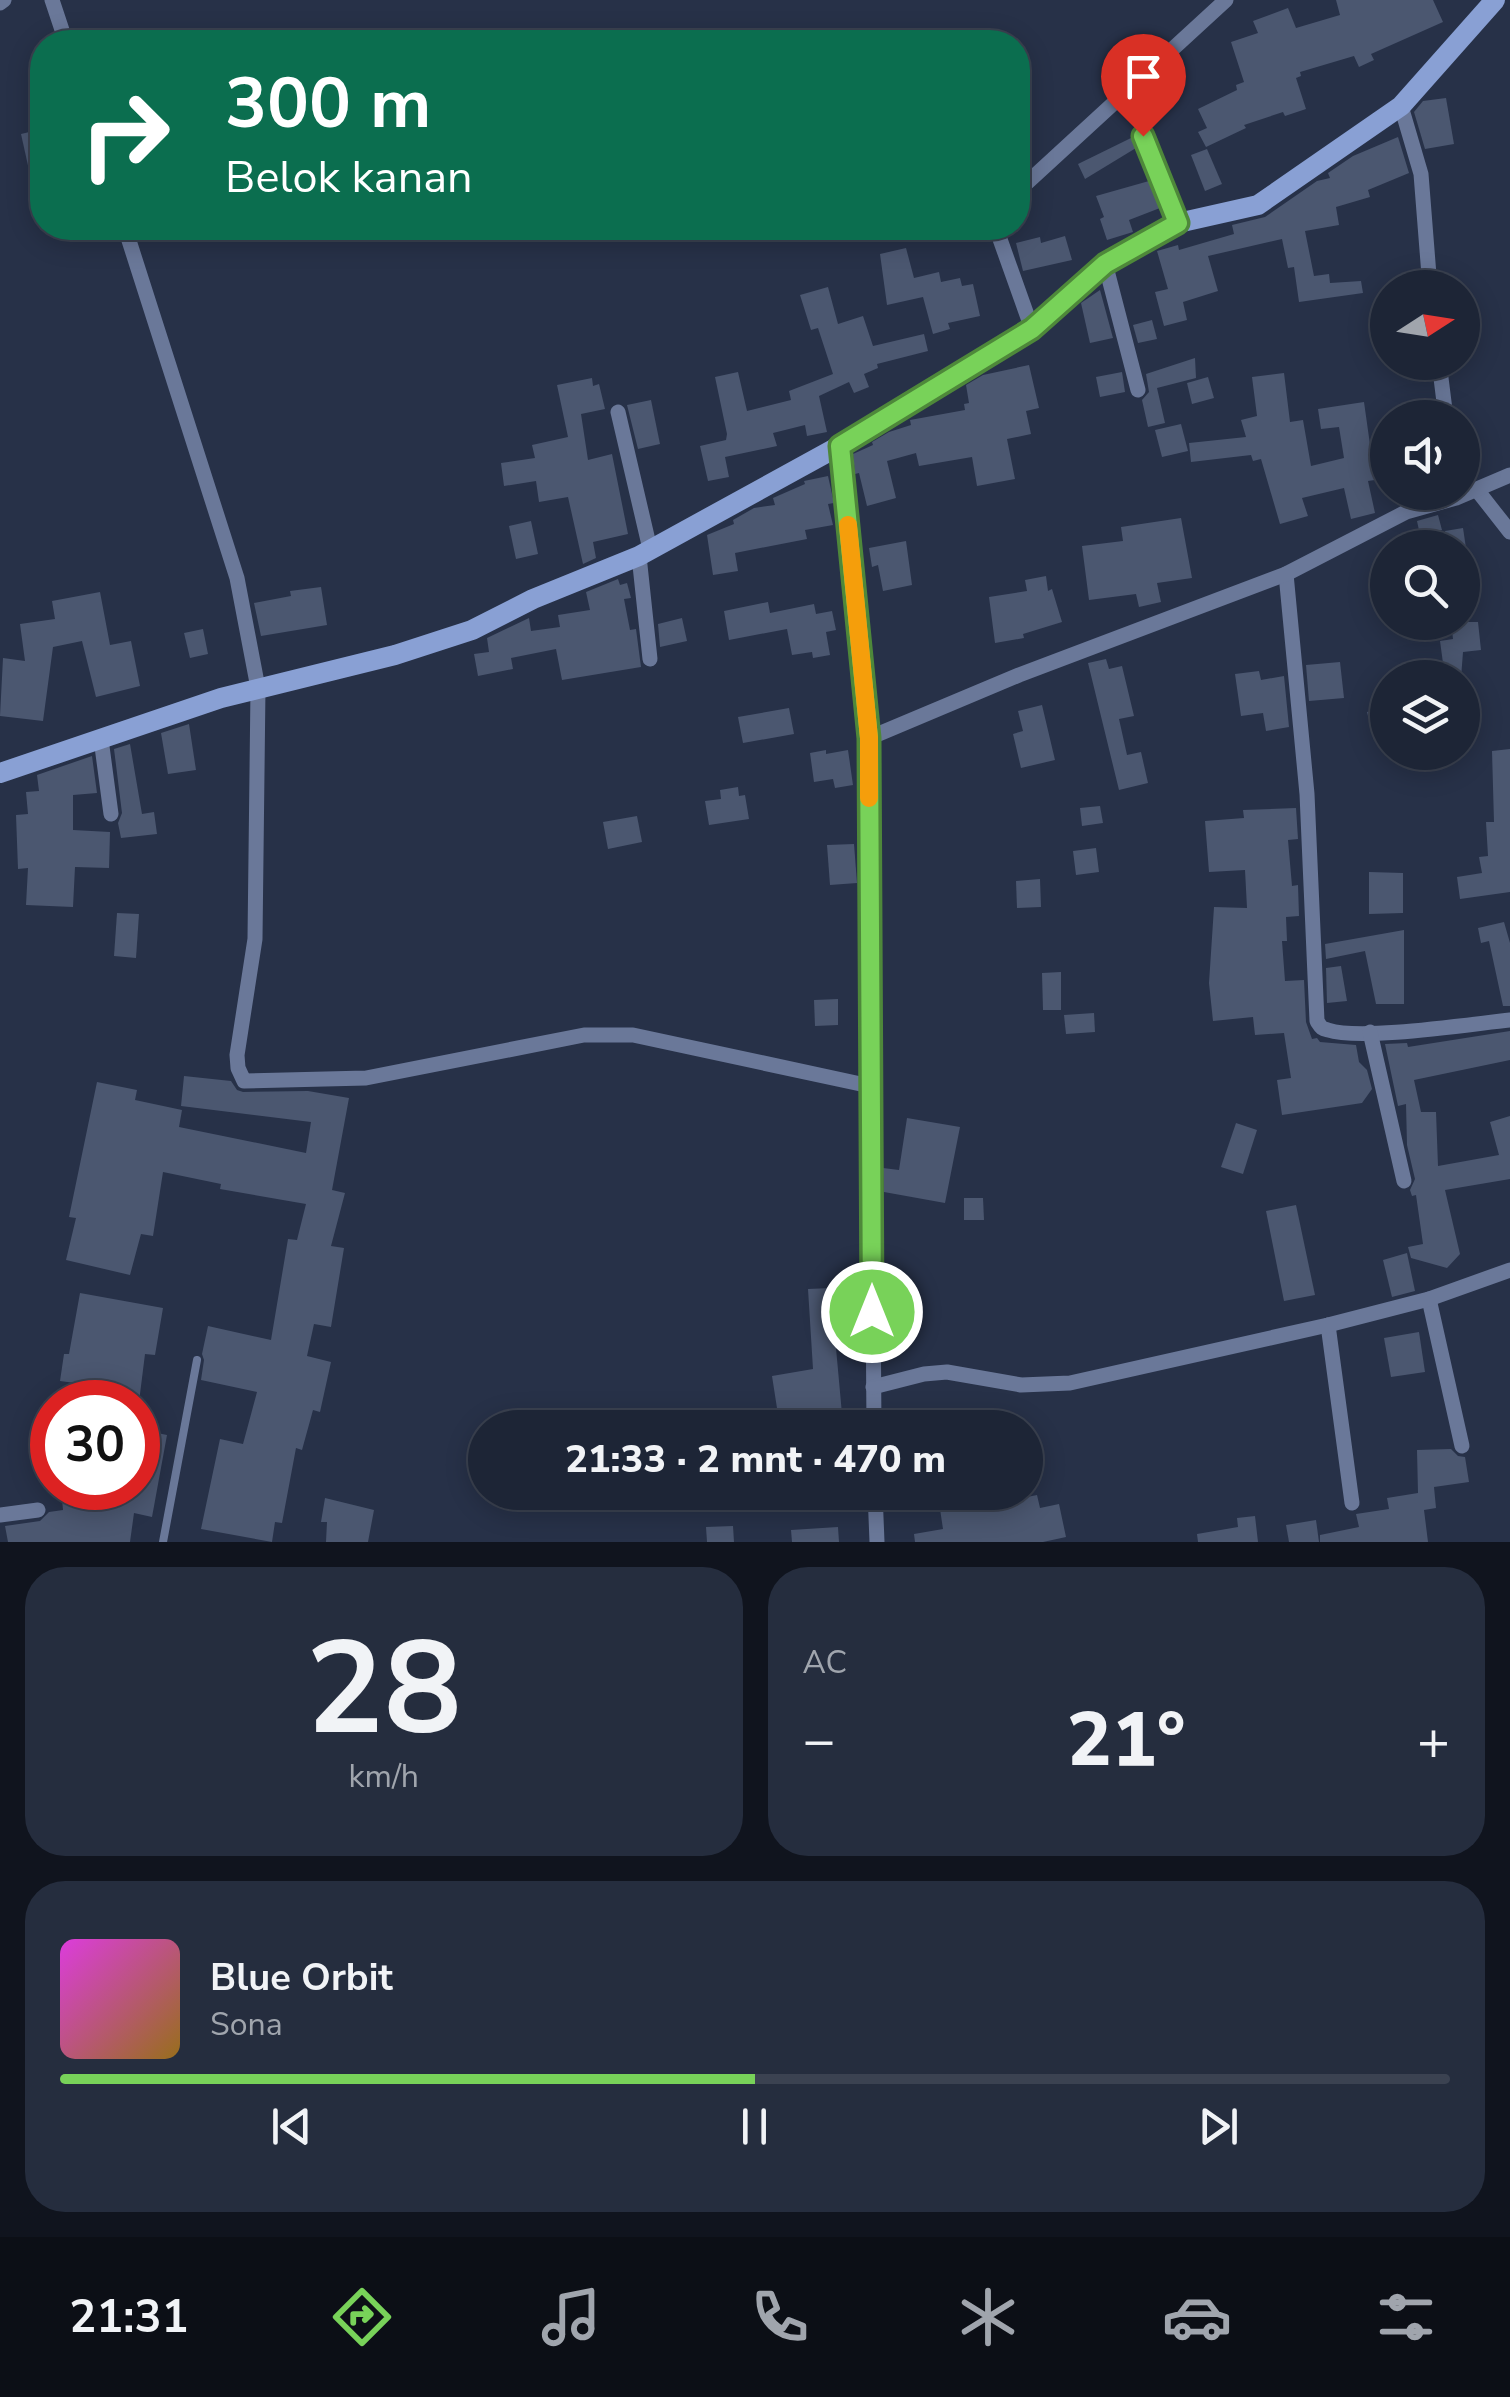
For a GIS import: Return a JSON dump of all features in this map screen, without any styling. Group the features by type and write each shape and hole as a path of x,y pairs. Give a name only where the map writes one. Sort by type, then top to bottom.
{"street":[{"path":"52,0 62,30"},
{"path":"1030,180 1226,0"},
{"path":"0,773 258,688 394,655 472,630 533,599 644,552 840,446 1032,329 1105,264 1178,223 1258,204 1400,106 1495,0"},
{"path":"1400,106 1421,174 1429,270"},
{"path":"1143,136 1178,223"},
{"path":"129,240 237,578 258,688 255,939 237,1055 244,1080 366,1078 609,1033 870,1086"},
{"path":"1000,240 1032,329"},
{"path":"1105,264 1138,390"},
{"path":"618,412 644,552 650,659"},
{"path":"840,446 869,738 874,1410"},
{"path":"1480,489 1510,476"},
{"path":"1480,494 1510,532"},
{"path":"869,738 1019,675 1286,574 1412,510"},
{"path":"1286,574 1307,794 1317,1020 1322,1029 1332,1032 1510,1020"},
{"path":"101,739 111,814"},
{"path":"1370,1032 1404,1182"},
{"path":"873,1387 946,1372 1021,1386 1070,1383 1328,1326 1429,1299 1510,1270"},
{"path":"1429,1299 1462,1446"},
{"path":"1328,1326 1352,1502"},
{"path":"0,1516 38,1510"},
{"path":"876,1510 877,1542"}],"lane":[{"path":"163,1542 197,1360"}],"building":[{"path":"1336,0 1433,0 1443,22 1371,54 1374,60 1359,67 1354,56 1300,72 1301,76 1296,78 1306,109 1244,125 1246,128 1206,147 1198,132 1207,128 1198,109 1237,90 1236,85 1244,82 1231,42 1258,33 1253,21 1288,8 1296,28 1340,15"},
{"path":"1446,98 1454,144 1425,149 1414,112 1423,101"},
{"path":"30,132 29,170 21,134"},
{"path":"1398,137 1409,173 1368,190 1370,197 1336,207 1339,225 1305,231 1314,276 1329,274 1330,283 1361,281 1363,293 1299,302 1294,267 1288,268 1282,239 1208,256 1218,291 1183,302 1187,320 1164,326 1155,292 1168,289 1157,251 1178,245 1179,250 1234,234 1232,225 1265,217 1317,181 1330,178 1328,173 1353,156"},
{"path":"1131,138 1136,148 1085,179 1078,164"},
{"path":"1207,149 1222,184 1205,191 1191,155"},
{"path":"1149,181 1160,208 1129,220 1133,232 1107,240 1096,196"},
{"path":"1065,236 1072,260 1023,271 1016,243 1040,237 1041,243"},
{"path":"906,248 914,278 939,272 941,282 960,278 962,286 973,284 980,316 948,323 950,329 933,334 923,297 887,305 880,254"},
{"path":"828,287 838,324 863,316 873,346 924,334 928,351 877,364 878,368 864,374 869,387 854,393 849,382 819,396 827,432 807,436 805,425 773,433 777,446 725,457 729,477 708,481 700,446 726,440 727,434 715,377 738,372 747,411 791,400 789,391 833,374 818,328 811,330 800,295"},
{"path":"1100,290 1113,338 1090,343 1081,303"},
{"path":"1152,320 1157,339 1138,343 1133,325"},
{"path":"1195,358 1196,378 1157,388 1165,423 1148,427 1142,400 1149,392 1146,374"},
{"path":"1029,365 1039,408 1026,411 1031,434 1007,439 1015,479 977,486 972,457 919,466 916,453 887,461 896,498 867,506 859,473 855,474 853,454 889,432 911,425 910,420 965,410 964,404 969,403 966,385 983,375"},
{"path":"1122,372 1125,392 1100,397 1096,377"},
{"path":"1284,373 1290,422 1303,420 1311,466 1344,458 1339,427 1321,429 1318,409 1364,402 1370,445 1370,510 1375,513 1351,519 1344,488 1302,498 1308,516 1280,524 1261,459 1253,461 1251,455 1191,462 1189,443 1246,437 1241,420 1257,416 1252,377"},
{"path":"1208,377 1214,398 1192,404 1187,383"},
{"path":"592,378 593,386 599,384 605,409 581,414 588,460 612,454 628,534 593,542 596,558 583,564 568,497 539,502 536,481 504,486 501,463 535,458 532,445 568,437 557,385"},
{"path":"651,400 660,444 638,449 627,405"},
{"path":"1181,424 1188,451 1162,457 1155,430"},
{"path":"828,476 834,503 828,504 833,525 805,530 807,539 735,553 738,571 713,575 707,535 734,524 733,520 754,508 775,505 773,498 805,484 804,481"},
{"path":"1438,515 1442,530 1419,530 1417,521"},
{"path":"1181,518 1192,578 1157,583 1161,602 1139,607 1136,594 1089,600 1082,546 1123,541 1121,527"},
{"path":"531,521 538,554 516,559 509,526"},
{"path":"906,541 912,585 883,591 878,565 872,567 869,548"},
{"path":"1046,576 1048,591 1052,589 1062,622 1023,634 1024,638 995,643 989,597 1027,591 1025,580"},
{"path":"618,579 620,585 627,583 631,598 624,599 630,630 636,629 641,667 562,680 556,649 511,658 513,669 478,676 474,654 489,652 487,638 529,618 531,631 560,627 558,615 590,610 586,592"},
{"path":"321,587 327,625 261,636 254,603 291,596 290,591"},
{"path":"100,592 110,645 131,641 140,686 96,697 82,641 53,647 43,721 0,716 3,658 25,661 20,624 55,619 52,601"},
{"path":"768,602 770,613 814,604 816,614 832,611 836,630 826,632 830,655 792,655 787,629 729,640 724,611"},
{"path":"682,618 687,641 660,647 658,624"},
{"path":"203,629 208,654 190,658 184,633"},
{"path":"1480,640 1481,650 1463,652 1462,660 1443,660 1440,641"},
{"path":"1106,659 1109,669 1122,666 1134,716 1119,719 1127,755 1141,752 1148,783 1119,790 1088,663"},
{"path":"1340,662 1344,698 1309,701 1306,665"},
{"path":"1259,671 1261,680 1284,676 1289,727 1266,731 1263,713 1241,716 1235,674"},
{"path":"1042,705 1055,760 1021,768 1013,734 1023,731 1018,711"},
{"path":"789,708 794,734 743,743 738,717"},
{"path":"189,724 196,770 168,774 161,733"},
{"path":"130,744 142,814 154,812 157,834 121,838 114,749"},
{"path":"1510,749 1510,892 1460,899 1457,877 1482,873 1479,857 1488,856 1486,822 1494,822 1492,751"},
{"path":"826,750 826,754 848,750 853,785 835,788 833,779 814,782 810,753"},
{"path":"92,756 97,793 73,795 73,830 110,832 109,868 75,867 73,907 26,905 28,868 18,869 16,815 28,814 26,792 39,791 37,775"},
{"path":"738,787 739,796 745,795 749,819 709,825 705,801 721,799 720,790"},
{"path":"1100,806 1103,823 1082,826 1080,808"},
{"path":"1296,808 1298,839 1288,840 1292,886 1298,885 1299,916 1286,917 1287,941 1282,941 1285,981 1304,980 1306,1022 1312,1039 1356,1045 1372,1089 1362,1103 1282,1115 1277,1080 1291,1078 1284,1033 1255,1035 1253,1017 1213,1021 1209,983 1214,907 1247,908 1245,870 1209,872 1205,821 1244,818 1243,810"},
{"path":"637,816 642,842 608,849 603,822"},
{"path":"854,844 857,883 830,885 827,845"},
{"path":"1096,848 1099,872 1076,875 1073,851"},
{"path":"1369,872 1403,873 1403,913 1369,914"},
{"path":"1040,879 1041,907 1017,908 1016,881"},
{"path":"117,913 139,914 136,958 114,956"},
{"path":"1504,922 1510,943 1510,1006 1503,1006 1489,941 1481,943 1478,928"},
{"path":"1404,930 1404,1004 1376,1004 1365,951 1326,959 1325,944"},
{"path":"1341,966 1347,1001 1327,1003 1326,968"},
{"path":"1061,972 1061,1010 1043,1010 1042,973"},
{"path":"838,999 838,1025 815,1026 814,1000"},
{"path":"1094,1013 1095,1032 1066,1034 1064,1015"},
{"path":"1510,1031 1510,1060 1414,1080 1421,1112 1436,1112 1438,1166 1499,1155 1490,1122 1510,1116 1510,1179 1445,1190 1460,1254 1447,1268 1411,1258 1408,1247 1423,1244 1416,1195 1412,1196 1410,1190 1415,1179 1407,1145 1406,1104 1398,1106 1385,1044 1407,1043 1408,1047"},
{"path":"184,1076 231,1081 243,1092 308,1091 349,1098 332,1190 345,1193 331,1246 344,1248 331,1327 314,1324 307,1356 331,1362 320,1412 313,1410 302,1450 296,1448 282,1523 275,1522 272,1542 201,1529 220,1439 243,1444 257,1392 201,1380 202,1354 208,1326 271,1340 288,1239 297,1240 306,1204 220,1189 221,1184 163,1172 153,1236 141,1234 130,1275 66,1260 76,1218 69,1217 97,1082 137,1090 135,1100 182,1110 179,1127 306,1153 311,1122 181,1106"},
{"path":"907,1118 960,1127 945,1203 884,1192 883,1168 899,1170"},
{"path":"1236,1123 1257,1130 1243,1174 1221,1167"},
{"path":"964,1198 983,1198 984,1220 964,1220"},
{"path":"1296,1205 1315,1295 1284,1301 1266,1211"},
{"path":"1407,1253 1415,1291 1392,1297 1383,1260"},
{"path":"831,1288 833,1319 842,1319 844,1347 836,1348 842,1410 777,1410 772,1376 813,1369 808,1289"},
{"path":"80,1293 163,1308 155,1355 145,1354 142,1380 60,1380 64,1354 69,1354"},
{"path":"1419,1332 1425,1372 1391,1377 1384,1338"},
{"path":"160,1434 167,1435 160,1473"},
{"path":"1451,1449 1465,1457 1469,1482 1434,1487 1436,1508 1424,1510 1428,1542 1320,1542 1320,1535 1359,1527 1356,1514 1389,1509 1387,1498 1418,1493 1417,1450"},
{"path":"325,1498 374,1510 368,1542 326,1542 327,1522 321,1522"},
{"path":"1059,1504 1066,1537 1043,1542 915,1542 914,1534 943,1529 940,1510 1043,1510"},
{"path":"153,1510 152,1517 134,1513 130,1542 8,1542 5,1526 40,1521 49,1512"},
{"path":"1255,1516 1258,1542 1198,1542 1197,1534 1238,1527 1237,1518"},
{"path":"1316,1520 1319,1542 1289,1542 1286,1525"},
{"path":"733,1526 734,1542 707,1542 706,1527"},
{"path":"838,1527 839,1542 792,1542 791,1530"}],"slow traffic":[{"path":"848,525 869,738 869,798"}],"route":[{"path":"872,1312 869,738 840,446 1032,329 1105,264 1178,223 1143,136"}]}
